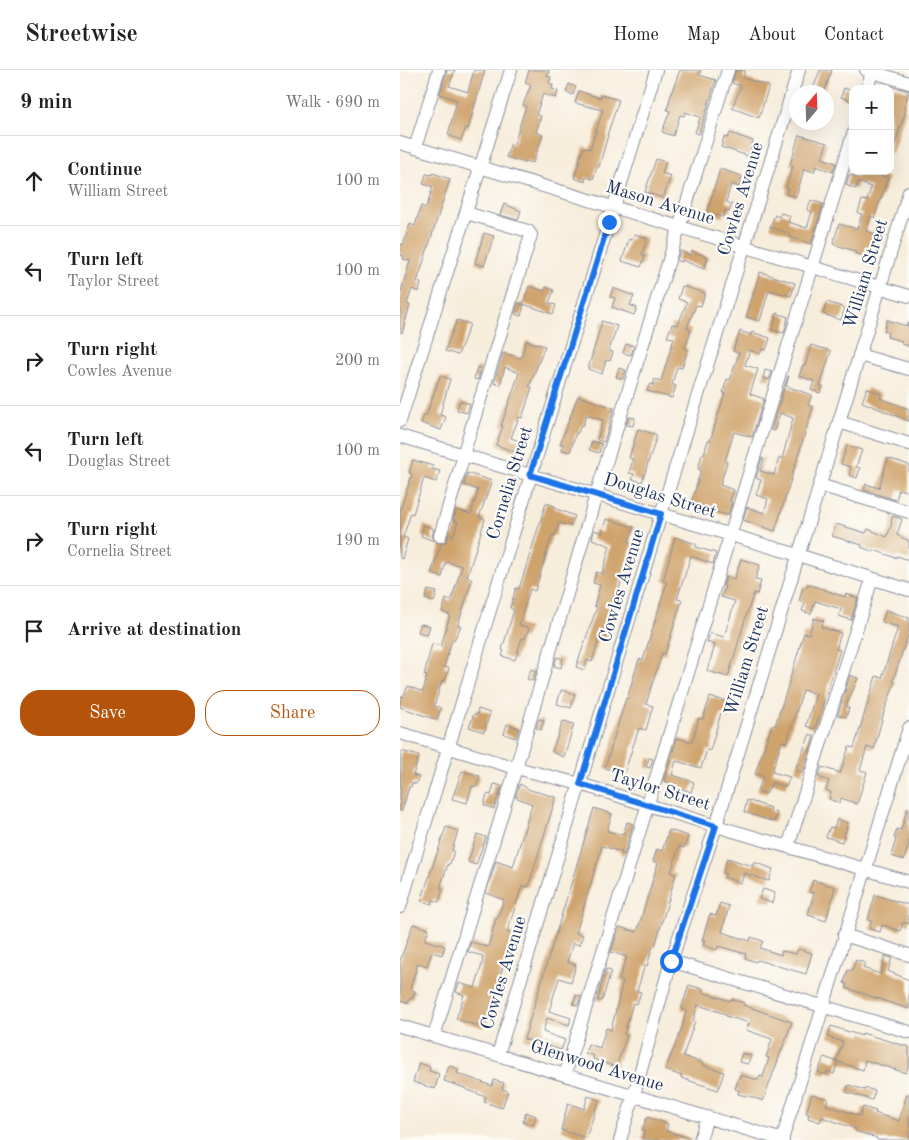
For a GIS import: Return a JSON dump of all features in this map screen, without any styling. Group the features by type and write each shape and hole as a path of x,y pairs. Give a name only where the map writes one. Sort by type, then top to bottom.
{"street":[{"path":"415,148 439,70"},
{"path":"400,420 511,70"},
{"name":"Cornelia Street","path":"400,907 530,475 656,70"},
{"path":"434,1036 516,768 596,495 728,70"},
{"name":"Cowles Avenue","path":"498,1055 661,514 799,70"},
{"path":"867,85 869,71 909,83"},
{"name":"Mason Avenue","path":"400,143 909,296"},
{"path":"566,1075 729,534 849,147"},
{"name":"William Street","path":"620,1140 671,961 716,826 909,192"},
{"path":"440,536 531,235 528,231 466,213"},
{"path":"859,355 909,369"},
{"path":"838,422 909,444"},
{"name":"Douglas Street","path":"400,436 909,590"},
{"path":"819,484 909,512"},
{"path":"788,847 872,579"},
{"path":"782,1140 909,728"},
{"name":"Taylor Street","path":"400,733 516,768 580,784 909,882"},
{"path":"844,935 909,955"},
{"path":"671,961 909,1032"},
{"name":"Glenwood Avenue","path":"400,1026 782,1140"},
{"path":"700,1140 707,1117"}],"building":[{"path":"447,70 455,70 449,86 468,92 474,70 485,70 468,129 466,128 461,140 448,135 457,100 440,94"},
{"path":"529,70 549,70 547,76 551,77 549,83 553,85 552,89 558,91 556,98 543,94 536,115 541,116 536,132 543,135 533,163 525,161 525,163 506,157 511,143 514,144 526,106 523,105 531,85 525,83"},
{"path":"680,70 701,70 699,75 716,80 699,134 695,133 700,117 685,112 684,116 680,115 673,136 662,132 670,111 667,110 672,91"},
{"path":"736,70 745,70 743,78 769,86 759,118 732,108 741,86 732,83"},
{"path":"820,70 832,70 827,85 815,85"},
{"path":"569,84 576,87 573,95 566,92"},
{"path":"894,87 909,91 904,109 906,110 894,147"},
{"path":"844,88 849,90 849,100 841,97"},
{"path":"579,91 600,98 601,95 619,100 599,167 597,167 593,179 586,177 585,182 574,178 584,147 590,149 603,110 575,103"},
{"path":"730,133 753,141 748,156 721,147 724,137 728,138"},
{"path":"799,135 827,143 822,158 836,163 833,172 816,166 814,172 804,169 796,197 786,194 788,188 786,187 793,166 790,165"},
{"path":"656,159 666,162 662,173 671,176 663,198 645,192"},
{"path":"720,169 742,176 739,187 731,184 726,202 732,204 729,212 725,210 723,217 707,213"},
{"path":"433,173 450,179 417,282 421,283 419,292 412,289 407,304 410,305 402,333 400,332 400,295 410,261 403,259 404,256 400,255 400,244 403,245 410,224 415,226 421,206 426,208 433,187 423,184 426,174 432,175"},
{"path":"849,175 858,177 859,175 879,175 888,178 874,218 871,216 866,231 875,234 867,257 833,244 839,224 857,229 862,214 858,213 862,200 867,201 871,187 858,182 856,189 846,185"},
{"path":"811,200 823,204 811,244 789,237 790,234 770,227 775,215 779,217 781,213 790,216 788,222 807,228 812,212 807,210"},
{"path":"504,204 521,211 518,220 500,215"},
{"path":"484,233 494,236 484,266 475,263"},
{"path":"634,234 647,238 642,255 645,256 641,267 622,261 629,239 632,240"},
{"path":"680,251 690,255 692,251 708,257 704,269 682,260 682,262 677,261"},
{"path":"760,272 795,283 791,296 769,290 760,321 746,317"},
{"path":"529,286 544,291 546,287 554,290 549,303 556,305 553,314 523,304"},
{"path":"682,286 705,293 701,306 696,305 687,328 691,330 685,348 688,349 682,368 677,367 672,384 676,386 672,398 647,391 650,384 653,385 655,379 661,381 674,338 667,337 672,324 678,325 687,302 678,299"},
{"path":"613,288 634,296 630,305 637,308 634,315 612,307 615,298 610,297"},
{"path":"827,302 845,308 841,320 823,314"},
{"path":"518,303 524,305 521,316 515,314"},
{"path":"777,313 788,317 784,333 772,330"},
{"path":"457,320 470,324 458,355 445,351"},
{"path":"887,320 907,326 907,323 909,324 909,346 901,344 902,341 887,337 888,332 884,331"},
{"path":"602,321 617,326 609,351 613,352 610,361 606,360 602,374 588,369"},
{"path":"740,331 751,335 752,332 770,338 766,350 762,349 760,354 750,350 745,365 758,369 750,394 764,399 752,437 734,432 720,485 734,490 728,515 726,515 691,504 701,470 698,469 702,454 704,454 708,440 710,441 725,393 723,392 727,379 730,380 739,353 733,351"},
{"path":"526,341 545,346 529,387 532,387 522,418 519,417 511,438 519,441 515,452 496,445 519,373 505,367 500,385 494,383 503,353 521,358"},
{"path":"626,344 634,346 631,355 623,353"},
{"path":"811,345 831,351 820,386 823,386 820,393 811,390 814,381 799,376 803,365 805,366"},
{"path":"477,367 481,368 478,380 474,379"},
{"path":"619,368 626,370 623,379 616,377"},
{"path":"765,370 772,372 769,380 763,378"},
{"path":"440,376 450,379 440,415 446,417 441,430 421,423 424,415 426,416"},
{"path":"788,376 786,386 812,395 808,405 813,407 775,531 743,520 747,507 764,513 768,499 756,495 761,480 756,478 762,458 764,459 760,471 774,475 779,458 782,459 793,418 780,413 774,431 771,430"},
{"path":"867,388 881,394 880,398 909,409 909,421 862,402"},
{"path":"578,396 614,408 604,442 597,440 603,420 586,415 583,426 581,425 578,433 576,433 570,452 562,450 563,444 560,444"},
{"path":"460,401 470,404 467,413 457,410"},
{"path":"629,417 635,418 633,426 626,425"},
{"path":"638,429 657,435 642,482 632,479 634,474 629,473 633,459 629,458"},
{"path":"592,441 602,444 599,453 589,450"},
{"path":"847,446 862,450 856,467 860,468 857,478 849,475 851,467 841,464"},
{"path":"888,458 909,465 909,492 899,489 896,500 864,490 866,484 879,488"},
{"path":"413,460 433,466 432,469 440,471 436,482 424,478 413,514 411,513 403,537 408,539 402,559 400,558 400,511 412,474 409,473"},
{"path":"467,473 492,481 479,517 485,519 467,577 472,579 458,625 461,626 454,640 452,640 444,667 449,668 445,681 442,681 434,706 441,708 437,720 400,707 400,696 403,697 408,686 423,692 427,676 424,675 432,644 441,646 450,615 442,612 446,599 451,601 462,566 446,562 442,577 431,574 441,544 446,542 449,534 453,536 458,522 453,520 456,510 471,514 478,490 464,485"},
{"path":"546,503 575,516 571,526 559,523 555,536 552,535 535,591 530,589 519,625 529,628 525,639 522,638 515,660 502,656 504,651 502,650 514,610 510,608 516,588 519,589"},
{"path":"893,516 902,519 897,535 909,541 909,560 897,556 896,558 874,550 874,552 861,547 862,545 832,536 836,524 866,533 868,529 887,537"},
{"path":"606,519 634,527 629,542 632,543 612,614 615,615 611,627 609,627 605,641 599,639 592,662 587,660 584,670 576,667 597,607 594,606 600,585 593,583 596,572 602,574 610,546 592,539 594,530 602,533"},
{"path":"424,525 434,529 432,537 434,541 421,536"},
{"path":"675,537 696,544 696,547 716,553 713,564 691,556 677,599 682,600 665,654 662,653 646,704 653,706 646,730 639,728 624,774 605,768 639,659 643,660 667,582 663,581"},
{"path":"741,559 760,565 755,580 761,581 757,594 754,593 747,613 728,677 707,671 715,645 707,642 710,633 724,637 735,601 721,597 725,587 723,586 726,577 734,579"},
{"path":"808,584 845,597 846,594 858,598 851,620 839,616 841,609 815,601 811,614 802,611 805,603 799,601 803,587 806,588"},
{"path":"428,590 437,592 434,602 425,599"},
{"path":"886,610 909,618 909,632 874,749 867,747 860,770 867,772 857,804 841,798 839,803 829,799 831,792 826,790 829,781 818,777 822,767 840,773 849,747 854,748 876,676 882,678 898,627 882,622"},
{"path":"814,618 824,621 821,627 841,633 836,649 840,650 815,729 806,726 816,694 803,690 787,742 782,741 772,772 790,777 786,787 772,783 766,794 757,790 764,777 755,774 772,725 775,726 804,633 809,634"},
{"path":"421,624 430,626 427,635 418,632"},
{"path":"557,657 563,659 561,668 554,666"},
{"path":"531,669 536,671 533,681 527,679"},
{"path":"850,675 858,678 846,707 849,708 846,717 838,715"},
{"path":"561,690 575,694 571,708 557,704"},
{"path":"710,697 729,702 725,714 721,713 710,751 707,750 701,768 676,761 672,775 694,782 691,792 664,781 677,738 692,742 699,718 703,719"},
{"path":"478,709 490,713 484,732 469,727 474,714 477,715"},
{"path":"539,719 544,720 541,730 536,728"},
{"path":"563,721 574,724 564,757 552,752"},
{"path":"507,724 519,728 516,738 504,734"},
{"path":"810,734 814,736 803,773 795,770"},
{"path":"401,751 419,756 413,775 419,777 416,784 412,783 411,787 409,787 402,811 400,811"},
{"path":"649,758 653,759 650,768 646,767"},
{"path":"462,771 480,776 476,787 472,786 467,803 452,799"},
{"path":"494,784 502,786 494,809 484,805 487,794 491,795"},
{"path":"520,784 530,790 556,797 528,887 522,886 507,932 513,934 484,1028 456,1019 464,995 456,992 459,983 475,988 483,956 468,952 471,942 488,947 504,900 486,893 496,861 513,867 532,804 515,797"},
{"path":"747,800 771,808 770,811 777,813 774,822 744,812"},
{"path":"594,808 612,814 607,831 623,835 627,822 633,824 624,855 621,854 622,852 602,846 576,933 583,935 579,945 573,943 567,962 576,965 571,982 559,978 549,1011 571,1018 569,1025 547,1018 543,1032 565,1040 561,1050 524,1039"},
{"path":"907,809 909,809 909,844 904,860 891,856 897,829 901,830"},
{"path":"837,819 848,823 842,842 826,837 830,827 834,828"},
{"path":"446,827 458,831 450,864 448,864 440,888 443,889 439,902 433,900 432,904 421,901"},
{"path":"669,830 688,836 684,848 679,846 671,873 676,874 655,946 653,946 647,966 645,965 637,991 641,992 637,1004 633,1003 624,1034 627,1035 616,1067 593,1059 594,1056 585,1053 588,1044 600,1048 606,1028 611,1030 623,981 619,980 627,957 611,952 619,927 637,932 658,863 653,861 657,849 662,851"},
{"path":"477,834 486,837 476,865 468,862"},
{"path":"727,858 753,866 754,862 773,869 769,881 744,873 741,883 724,877 726,874 723,873"},
{"path":"813,880 835,887 826,921 808,915 814,893 809,892"},
{"path":"763,889 775,893 772,903 759,899"},
{"path":"875,895 909,905 909,924 903,922 900,931 882,925 880,932 869,929 872,921 868,920"},
{"path":"720,903 729,906 722,932 750,941 751,937 763,941 760,948 781,955 782,951 796,954 798,949 812,953 806,974 757,960 756,962 745,958 746,954 718,946 717,950 703,945 705,940 702,940 710,914 716,916"},
{"path":"413,924 429,929 425,940 445,946 442,955 432,952 427,966 418,963 410,989 415,991 408,1003 400,1001 400,961"},
{"path":"885,956 892,958 888,971 909,980 909,1009 846,988 847,984 844,983 848,970 852,971 856,960 865,963 863,968 880,974"},
{"path":"606,969 611,971 602,1001 597,1000"},
{"path":"689,985 703,989 702,992 730,1001 731,999 744,1003 743,1005 792,1022 763,1101 738,1094 739,1090 735,1089 740,1075 758,1080 760,1076 763,1077 769,1058 766,1057 772,1039 746,1030 749,1023 698,1005 693,1020 695,1021 683,1056 724,1072 718,1090 681,1078 682,1076 665,1070 682,1028 686,1011 681,1009"},
{"path":"576,995 581,996 578,1005 573,1004"},
{"path":"831,1026 862,1036 862,1033 909,1047 909,1064 906,1073 865,1060 863,1070 836,1061 843,1042 828,1037"},
{"path":"742,1053 751,1056 748,1064 739,1062"},
{"path":"824,1057 838,1062 834,1074 827,1071 826,1075 818,1072"},
{"path":"419,1063 430,1067 429,1071 439,1074 435,1089 413,1082"},
{"path":"449,1066 459,1069 457,1073 492,1086 494,1080 504,1083 502,1089 508,1091 502,1108 484,1102 486,1097 444,1081"},
{"path":"849,1085 875,1091 872,1100 846,1092"},
{"path":"812,1094 828,1099 826,1105 860,1116 863,1107 899,1121 907,1094 909,1094 909,1140 877,1140 877,1138 855,1131 856,1129 822,1117 820,1122 808,1118 809,1114 806,1113"},
{"path":"588,1096 599,1100 586,1138 561,1130 568,1103 584,1109"},
{"path":"526,1112 536,1116 533,1125 523,1122"},
{"path":"647,1117 668,1124 666,1131 690,1138 690,1140 642,1140 644,1131 642,1130"}],"route":[{"path":"609,222 530,475 661,514 580,784 716,826 671,961"}]}
